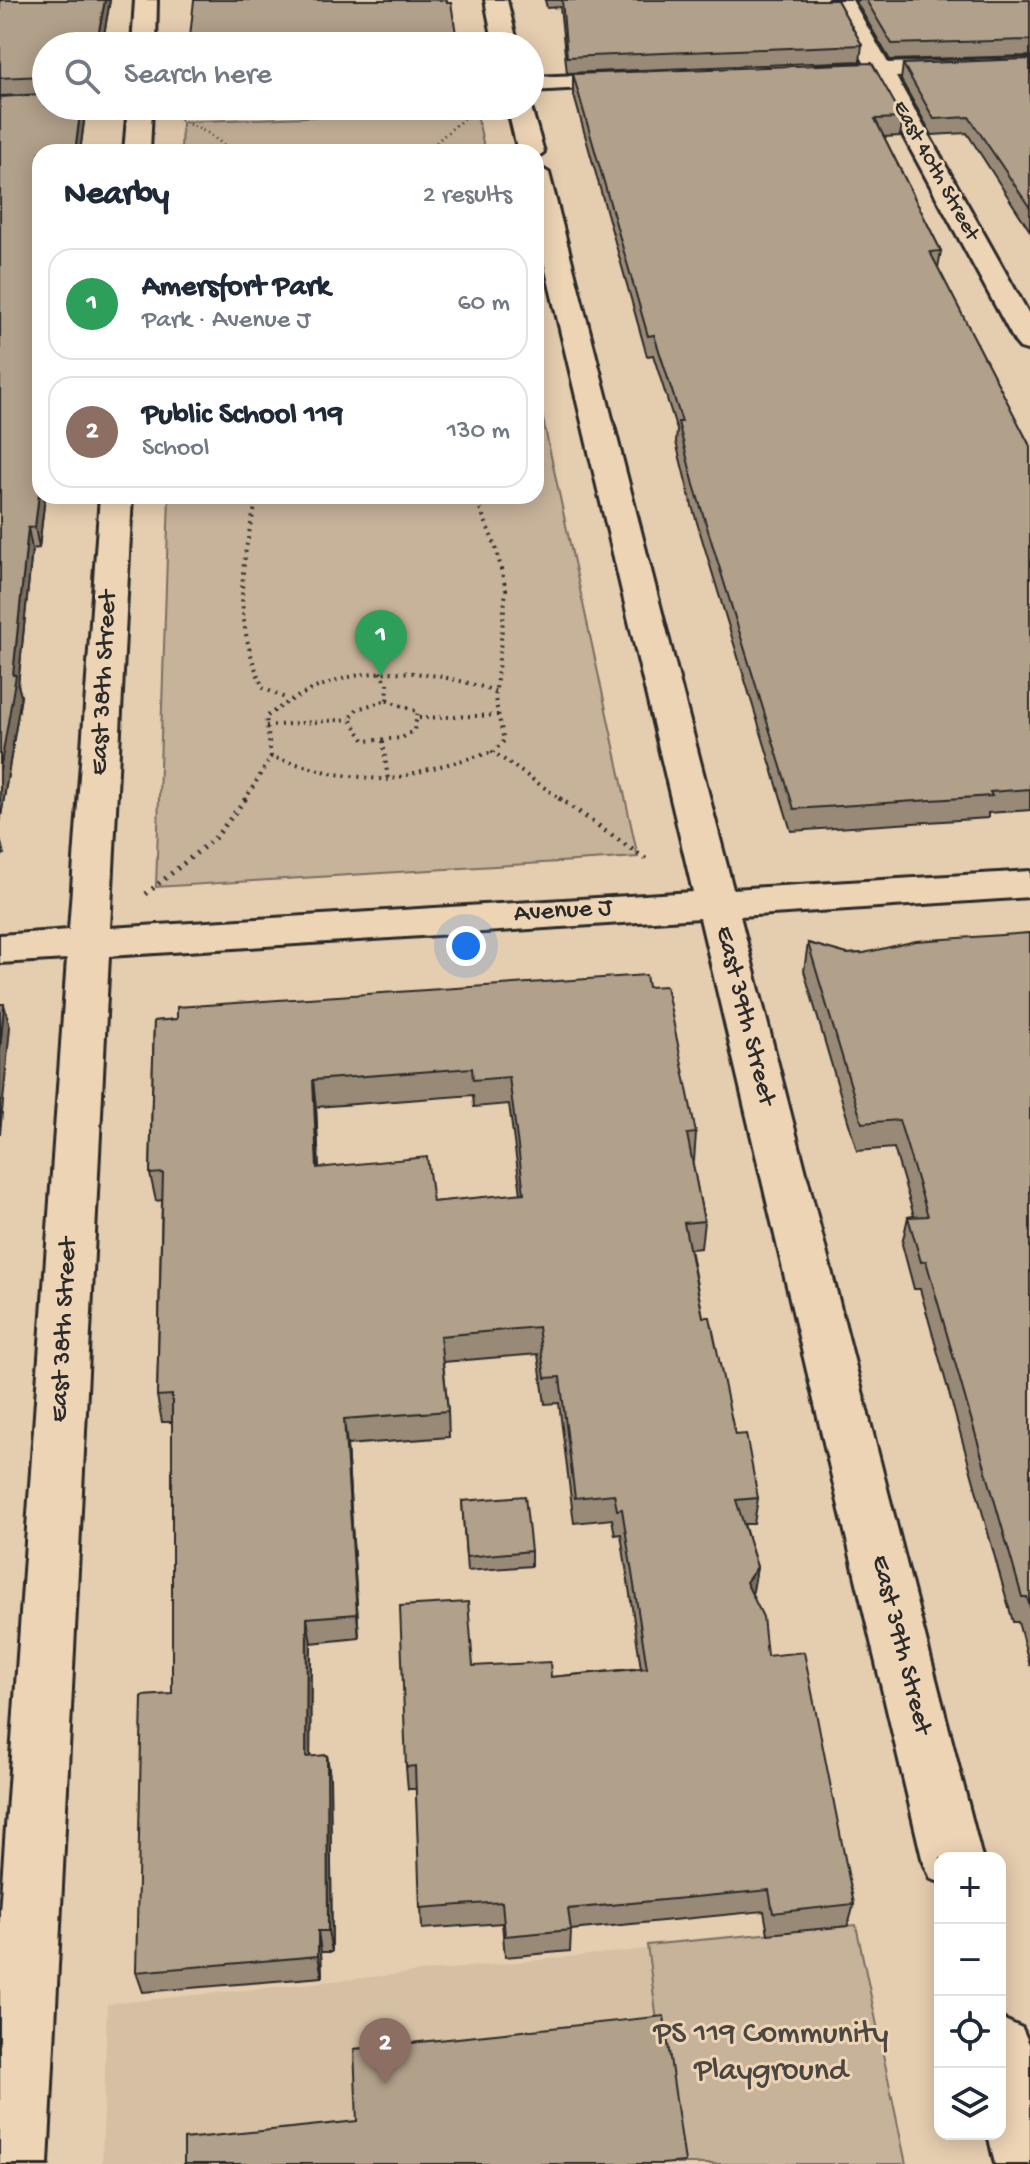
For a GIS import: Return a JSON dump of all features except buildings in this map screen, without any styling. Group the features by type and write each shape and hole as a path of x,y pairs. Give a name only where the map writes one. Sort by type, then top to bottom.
{"street":[{"path":"145,32 146,0"},
{"path":"496,0 503,32"},
{"name":"East 40th Street","path":"841,0 1030,342"},
{"path":"784,74 1030,65"},
{"path":"544,83 657,79"},
{"path":"138,144 139,120"},
{"path":"523,120 529,144"},
{"name":"East 39th Street","path":"544,205 951,1852"},
{"name":"East 38th Street","path":"15,2164 116,504"},
{"name":"Avenue J","path":"0,949 1030,884"},
{"path":"1004,2068 1028,2164"}],"path":[{"path":"179,120 208,133 222,144"},
{"path":"434,144 462,120"},
{"path":"256,504 243,549 238,583 246,645 263,688 287,699"},
{"path":"271,757 334,774 388,780 493,752 504,741 494,704 508,599 479,504"},
{"path":"379,671 388,684 387,700"},
{"path":"146,894 216,837 239,810 271,757 266,717 287,699 334,679 379,671 429,673 495,691"},
{"path":"387,700 403,703 418,712 419,718 412,735 383,741 365,741 350,719 357,709 387,700"},
{"path":"419,718 499,715"},
{"path":"266,726 350,719"},
{"path":"383,741 388,780"},
{"path":"493,752 550,788 613,840 647,860"}],"shaded area":[{"path":"647,1949 676,2164 102,2164 107,2004"}],"green space":[{"path":"478,120 483,144 181,144 182,122"},
{"path":"544,424 638,857 156,887 169,504 544,504"},
{"name":"PS 119 Community Playground","path":"856,1925 906,2164 676,2164 647,1945"}],"place":[{"name":"Amersfort Park","path":"381,676"},
{"name":"Public School 119","path":"385,2084"}]}
